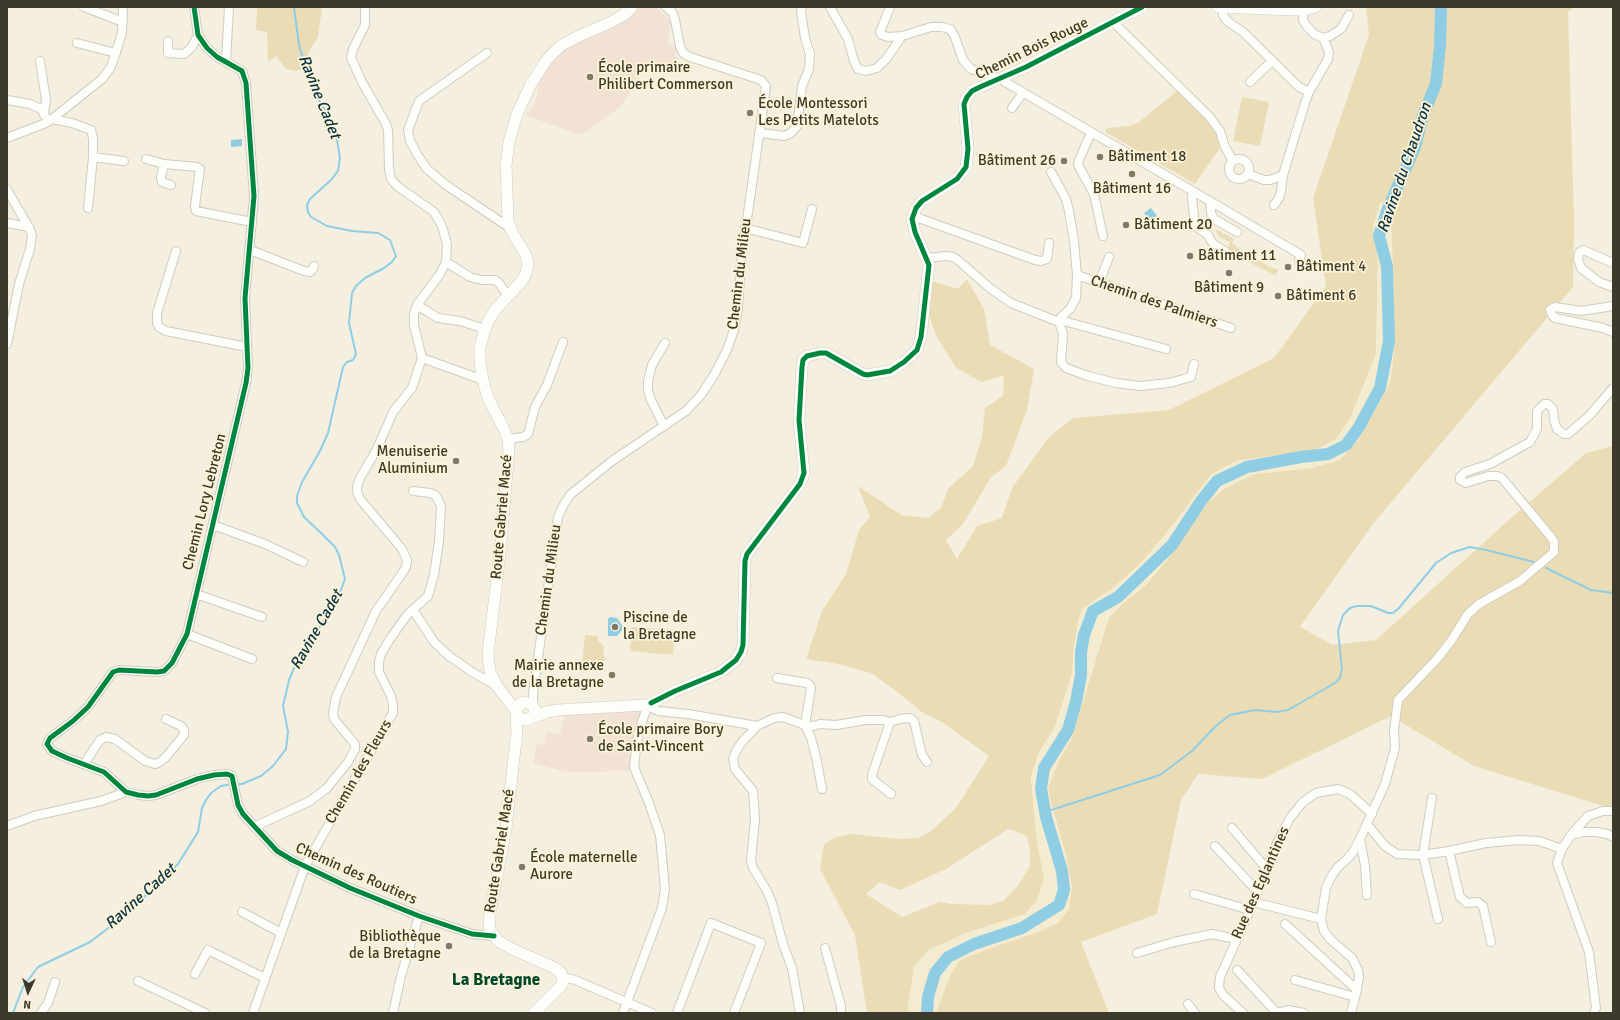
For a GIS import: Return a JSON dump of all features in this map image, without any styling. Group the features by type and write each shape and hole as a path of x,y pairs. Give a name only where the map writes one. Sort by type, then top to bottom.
{"street":[{"path":"84,7 123,22"},
{"path":"7,138 49,121 102,79 111,67 122,33 123,7"},
{"name":"Chemin Lory Lebreton","path":"126,792 104,772 67,758 52,750 47,744 50,738 73,721 88,707 113,672 119,670 164,671 172,663 187,634 246,383 248,368 246,298 254,196 246,83 242,72 218,57 207,48 198,35 194,7"},
{"path":"226,61 229,7"},
{"path":"254,827 310,801 327,788 348,762 355,749 355,744 334,719 332,713 336,697 376,611 406,567 407,560 402,549 360,499 357,492 357,487 360,478 377,449 393,412 412,388 422,358 414,325 414,314 417,305 440,274 446,262 447,244 442,226 434,212 397,186 391,179 389,169 388,130 358,75 352,58 353,49 365,25 365,7"},
{"name":"Route Gabriel Macé","path":"494,936 490,930 489,919 504,836 517,732 526,710 507,697 497,686 490,672 488,653 500,554 508,459 508,439 488,398 480,362 480,347 485,329 494,311 522,281 528,264 526,256 510,228 507,214 506,165 509,142 517,114 531,84 546,61 562,45 613,21 625,14 632,7"},
{"name":"Chemin du Milieu","path":"526,710 533,693 558,517 571,494 612,460 686,411 714,376 727,350 734,330 738,308 740,267 745,228 766,86 763,82 712,65 683,53 680,46 675,20 672,12 666,7"},
{"path":"759,133 785,136 791,133 797,126 802,86 809,69 810,54 805,38 801,12 802,7"},
{"path":"830,7 848,40 858,69 866,71 877,68 888,58 902,36"},
{"path":"890,7 880,32 882,35 888,37 902,36 931,27 950,29 955,37 962,60 971,69 1000,79 1210,201 1301,255 1299,260"},
{"name":"Chemin Bois Rouge","path":"913,216 916,208 922,202 957,179 963,173 967,162 968,149 964,104 972,91 1026,67 1142,7"},
{"path":"1218,7 1307,12 1314,34 1323,38 1330,36 1341,29 1349,15"},
{"path":"1222,7 1223,15 1227,21 1243,32 1299,87 1310,92"},
{"path":"1113,22 1209,116 1220,131 1225,147 1233,161"},
{"path":"168,41 168,53 184,54 192,47 198,35"},
{"path":"1274,205 1281,192 1283,175 1310,92 1328,59 1329,52 1323,38"},
{"path":"77,43 116,53"},
{"path":"487,53 419,101 413,113 408,130 410,141 427,168 446,185 510,228"},
{"path":"40,61 46,100 44,113"},
{"path":"1250,82 1272,61"},
{"path":"1012,108 1023,93"},
{"path":"7,100 30,104 40,109 49,121"},
{"path":"49,121 72,123 91,130 93,138 93,157 88,208"},
{"path":"1091,133 1078,165 1094,194 1103,236"},
{"path":"93,157 124,161"},
{"path":"146,158 164,164 197,167 200,170 195,206 196,211 252,222"},
{"path":"1242,159 1246,161 1249,170 1248,174 1244,177 1235,177 1230,170 1230,165 1233,161 1242,159"},
{"path":"164,164 161,177 162,182 171,185"},
{"path":"1052,172 1066,199 1070,211 1077,275 1076,298 1070,309 1061,317 1060,321 1063,334 1061,362 1066,368 1088,376 1116,384 1140,386 1169,383 1191,377 1194,364"},
{"path":"1248,174 1264,180 1270,180 1283,175"},
{"path":"7,190 29,227 32,236 30,249 19,284 7,342"},
{"path":"1193,192 1192,198 1195,226 1208,235 1213,244 1226,252"},
{"path":"1210,201 1211,213 1214,219 1237,232"},
{"path":"745,228 803,243 812,209"},
{"path":"526,710 547,712 584,708 648,706 675,691 721,672 736,660 743,645 745,561 747,554 800,484 804,473 799,420 803,360 807,356 826,353 865,375 890,370 904,362 916,350 921,337 929,265 914,232 913,216 1035,260 1041,261 1047,259 1049,242"},
{"path":"7,223 29,227"},
{"path":"1102,226 1111,224"},
{"path":"250,250 304,271 310,272 314,266"},
{"path":"1613,263 1583,250 1579,253 1578,259 1581,268 1599,282 1613,287"},
{"path":"176,251 157,313 157,323 159,327 166,331 247,347"},
{"path":"926,258 947,256 953,257 991,289 1011,303 1060,321 1166,349"},
{"path":"1100,283 1109,256"},
{"path":"446,262 470,277 481,280 495,280 499,283 508,296"},
{"name":"Chemin des Palmiers","path":"1077,275 1231,328"},
{"path":"417,305 438,318 460,320 485,329"},
{"path":"1613,306 1581,311 1555,307 1550,310 1555,318 1603,328 1613,332"},
{"path":"508,439 523,437 528,434 535,407 546,385 563,342"},
{"path":"664,426 654,409 648,390 648,381 652,364 666,343"},
{"path":"422,358 483,380"},
{"path":"1351,1013 1359,976 1356,966 1352,958 1331,940 1324,931 1321,919 1326,888 1330,877 1346,860 1360,839 1386,784 1395,748 1395,714 1398,700 1437,659 1451,641 1468,614 1479,604 1520,581 1554,552 1554,542 1551,537 1502,478 1492,475 1462,482 1460,480 1462,474 1490,464 1530,442 1537,429 1537,411 1544,404 1548,404 1553,409 1557,430 1564,434 1568,434 1589,416 1613,388"},
{"name":"Chemin des Fleurs","path":"253,1013 305,866 393,713 391,696 379,672 381,654 390,638 407,615 424,601 430,588 439,541 441,507 438,499 435,496 413,491"},
{"path":"213,525 265,544 304,562"},
{"path":"196,594 262,617"},
{"path":"413,610 434,642 449,656 472,672 497,686"},
{"path":"187,634 252,659"},
{"path":"777,678 807,683 810,685 805,725 811,738 816,757 822,790"},
{"path":"648,706 658,711 757,726"},
{"path":"623,1013 662,908 665,889 660,835 634,767 638,734 648,706"},
{"path":"800,1013 792,968 783,944 772,903 767,891 753,868 751,860 755,820 754,791 735,769 734,760 736,751 757,726 774,718 783,717 805,725 836,725 866,720 883,720 890,722 900,718 910,718 914,721 922,755 927,762"},
{"path":"84,764 100,740 106,737 115,739 145,761 155,764 160,762 184,735 184,730 180,726 166,719"},
{"path":"890,722 872,775 872,779 891,794"},
{"name":"Chemin des Routiers","path":"126,792 148,796 169,790 197,779 229,775 236,794 238,805 243,814 277,851 350,888 419,916 472,934 494,936"},
{"name":"Rue des Eglantines","path":"1243,1013 1223,995 1219,988 1220,977 1250,910 1266,868 1290,818 1303,802 1316,792 1338,790 1350,794 1372,814"},
{"path":"7,826 34,816 101,801 126,792"},
{"path":"1432,798 1423,855 1438,919"},
{"path":"1594,1013 1596,1008 1589,952 1557,864 1562,849 1571,835 1588,816 1603,811 1613,811"},
{"path":"1367,824 1385,846 1397,854 1423,855 1449,852 1486,843 1519,840 1539,841 1562,849"},
{"path":"1232,828 1266,868"},
{"path":"1571,835 1583,832 1597,832 1613,837"},
{"path":"1360,839 1365,866 1367,895"},
{"path":"1215,846 1257,891"},
{"path":"1449,852 1460,897 1467,903 1475,901 1483,906 1490,942"},
{"path":"1194,894 1250,910"},
{"path":"1253,902 1321,919"},
{"path":"242,912 281,932"},
{"path":"392,1013 401,976 419,916"},
{"path":"677,1013 711,923 761,943 734,1013"},
{"path":"1285,924 1356,993"},
{"path":"1137,952 1212,934 1236,939"},
{"path":"494,936 512,949 555,968 561,973 563,982 560,987 534,1013"},
{"path":"825,948 842,1013"},
{"path":"196,974 208,950 265,978"},
{"path":"1237,970 1277,1013 1288,1010 1304,1013"},
{"path":"563,978 575,980 652,1013"},
{"path":"1294,980 1356,993"},
{"path":"138,981 205,1013"},
{"path":"41,1013 48,1003 55,982"},
{"path":"1188,1004 1196,1013"}],"shaded area":[{"path":"257,7 322,7 318,37 308,53 311,68 294,71 285,68 276,56 268,62 267,32 256,30"},
{"name":"École primaire Philibert Commerson","path":"638,7 655,7 671,20 668,44 677,47 675,56 679,58 674,68 651,60 620,107 581,135 525,115 532,109 538,94 537,85 545,69 567,47 624,21 636,12"},
{"path":"1366,7 1574,7 1568,12 1574,220 1573,287 1372,525 1300,627 1333,645 1376,640 1501,527 1586,453 1613,446 1613,809 1474,766 1391,716 1262,779 1198,774 1181,800 1157,914 1081,942 1109,1013 936,1013 951,973 960,960 987,949 1041,931 1057,823 1051,804 1048,787 1060,758 1071,740 1109,617 1123,603 1145,586 1167,560 1207,503 1224,489 1254,474 1312,468 1359,439 1390,383 1394,353 1391,220 1397,204 1373,227 1378,259 1376,354 1350,419 1336,439 1316,450 1236,461 1211,475 1164,536 1140,564 1112,589 1082,609 1074,645 1072,674 1055,727 1039,752 1031,777 1036,833 1044,879 1037,900 1025,914 964,934 929,950 914,967 908,1006 909,1013 867,1013 855,935 820,869 824,844 836,837 851,834 899,839 919,838 931,831 956,808 989,756 942,722 923,713 871,673 839,664 806,659 822,611 846,574 859,530 870,517 858,486 901,515 928,518 941,508 948,489 973,466 982,437 985,408 1003,396 1004,375 982,382 956,368 937,337 927,311 929,280 958,289 967,279 984,309 990,345 1034,369 1027,410 1006,466 991,477 963,524 946,540 957,559 977,526 1002,518 1012,488 1048,438 1073,418 1169,410 1274,358 1326,286 1313,198 1369,35","holes":["1008,829 1027,836 1030,850 1030,866 1017,887 1003,901 990,905 952,904 940,902 902,917 866,894 880,882 900,890 946,869"]},
{"path":"1177,91 1212,126 1217,135 1220,148 1195,184 1105,132 1107,128 1129,126 1138,123"},
{"path":"1242,97 1269,102 1260,146 1233,141"},
{"name":"École Montessori Les Petits Matelots","path":"747,108 754,109 753,116 750,116 750,119 746,119"},
{"path":"1215,229 1234,239 1232,243 1239,249 1270,267 1279,270 1275,275 1227,251 1230,242 1219,237"},
{"path":"632,627 675,630 673,655 630,651"},
{"path":"585,635 598,636 598,640 604,647 603,654 606,659 597,666 582,665"},
{"name":"École primaire Bory de Saint-Vincent","path":"639,710 642,715 632,760 629,766 632,771 566,772 533,763 537,744 544,745 547,731 560,734 565,712 578,715 579,712 626,712"}],"sand":[{"path":"1391,200 1397,204 1391,220 1394,285 1394,353 1390,383 1359,439 1340,460 1312,468 1254,474 1224,489 1207,503 1167,560 1145,586 1123,603 1109,617 1071,740 1060,758 1048,787 1051,804 1066,854 1072,886 1069,909 1058,923 1041,931 987,949 960,960 951,973 936,1013 909,1013 908,1006 914,967 929,950 964,934 1025,914 1038,900 1044,879 1036,834 1031,777 1039,752 1055,727 1072,674 1078,620 1082,609 1112,589 1140,564 1164,536 1211,475 1236,461 1316,450 1336,439 1350,419 1376,354 1378,259 1373,227 1380,203"}],"water":[{"path":"242,139 242,146 231,147 231,140"},
{"path":"1151,208 1157,216 1150,221 1144,213"},
{"name":"Piscine de la Bretagne","path":"610,617 617,618 622,625 622,630 617,636 608,636 608,619"}],"waterway":[{"name":"Ravine Cadet","path":"236,784 242,784 261,776 273,766 286,749 288,732 283,706 289,680 305,648 335,605 345,579 339,555 335,547 304,517 297,503 297,496 302,482 320,451 328,433 343,367 347,362 353,360 356,354 349,323 352,293 356,286 365,278 384,268 392,262 396,256 390,240 378,233 352,231 327,226 311,217 308,212 307,205 310,199 331,180 338,171 340,158 335,128 314,91 306,68 299,45 294,7"},
{"name":"Ravine du Chaudron","path":"927,1013 928,997 935,973 948,957 974,944 1022,928 1059,905 1064,890 1062,871 1046,817 1041,789 1044,768 1068,730 1076,702 1081,675 1081,652 1084,635 1093,611 1118,597 1172,545 1201,501 1217,481 1247,467 1301,457 1328,454 1346,445 1359,427 1380,388 1389,341 1387,266 1379,236 1387,211 1415,147 1423,115 1436,84 1440,46 1441,7"},
{"path":"1045,812 1160,775 1192,751 1216,726 1230,715 1255,710 1277,712 1288,710 1335,683 1340,678 1342,669 1338,631 1343,615 1350,608 1357,606 1371,606 1388,613 1393,613 1399,608 1436,563 1451,553 1470,547 1534,562"},
{"path":"1546,568 1591,590 1613,593"},
{"name":"Ravine Cadet","path":"13,1013 23,987 38,967 90,942 140,901 178,864 198,832 202,808 206,800 211,793 221,786 232,784"}],"cycle path":[{"path":"194,7 198,35 207,48 217,57 242,71 246,83 254,196 245,298 248,368 246,383 187,634 172,663 164,671 119,670 113,672 88,707 73,721 50,738 47,744 52,751 104,772 126,792 138,795 156,795 197,779 214,775 227,774 232,776 238,805 243,814 277,851 292,860 350,888 419,916 472,934 494,936"},
{"path":"651,703 675,691 721,672 736,660 741,652 743,645 745,561 747,554 800,484 804,473 799,420 803,360 807,356 826,353 867,375 890,371 904,362 917,350 921,337 929,265 915,232 912,219 916,208 922,201 957,179 966,167 968,149 964,104 967,97 972,91 1026,67 1142,7"}],"place":[{"name":"École primaire Philibert Commerson","path":"590,77"},
{"name":"École Montessori Les Petits Matelots","path":"750,113"},
{"name":"Bâtiment 18","path":"1100,157"},
{"name":"Bâtiment 26","path":"1064,161"},
{"name":"Bâtiment 16","path":"1132,174"},
{"name":"Bâtiment 20","path":"1126,225"},
{"name":"Bâtiment 11","path":"1190,256"},
{"name":"Bâtiment 4","path":"1288,267"},
{"name":"Bâtiment 9","path":"1229,273"},
{"name":"Bâtiment 6","path":"1278,296"},
{"name":"Menuiserie Aluminium","path":"456,461"},
{"name":"Piscine de la Bretagne","path":"615,627"},
{"name":"Mairie annexe de la Bretagne","path":"612,675"},
{"name":"École primaire Bory de Saint-Vincent","path":"590,739"},
{"name":"École maternelle Aurore","path":"522,867"},
{"name":"Bibliothèque de la Bretagne","path":"449,946"}],"district":[{"name":"La Bretagne","path":"496,981"}]}
